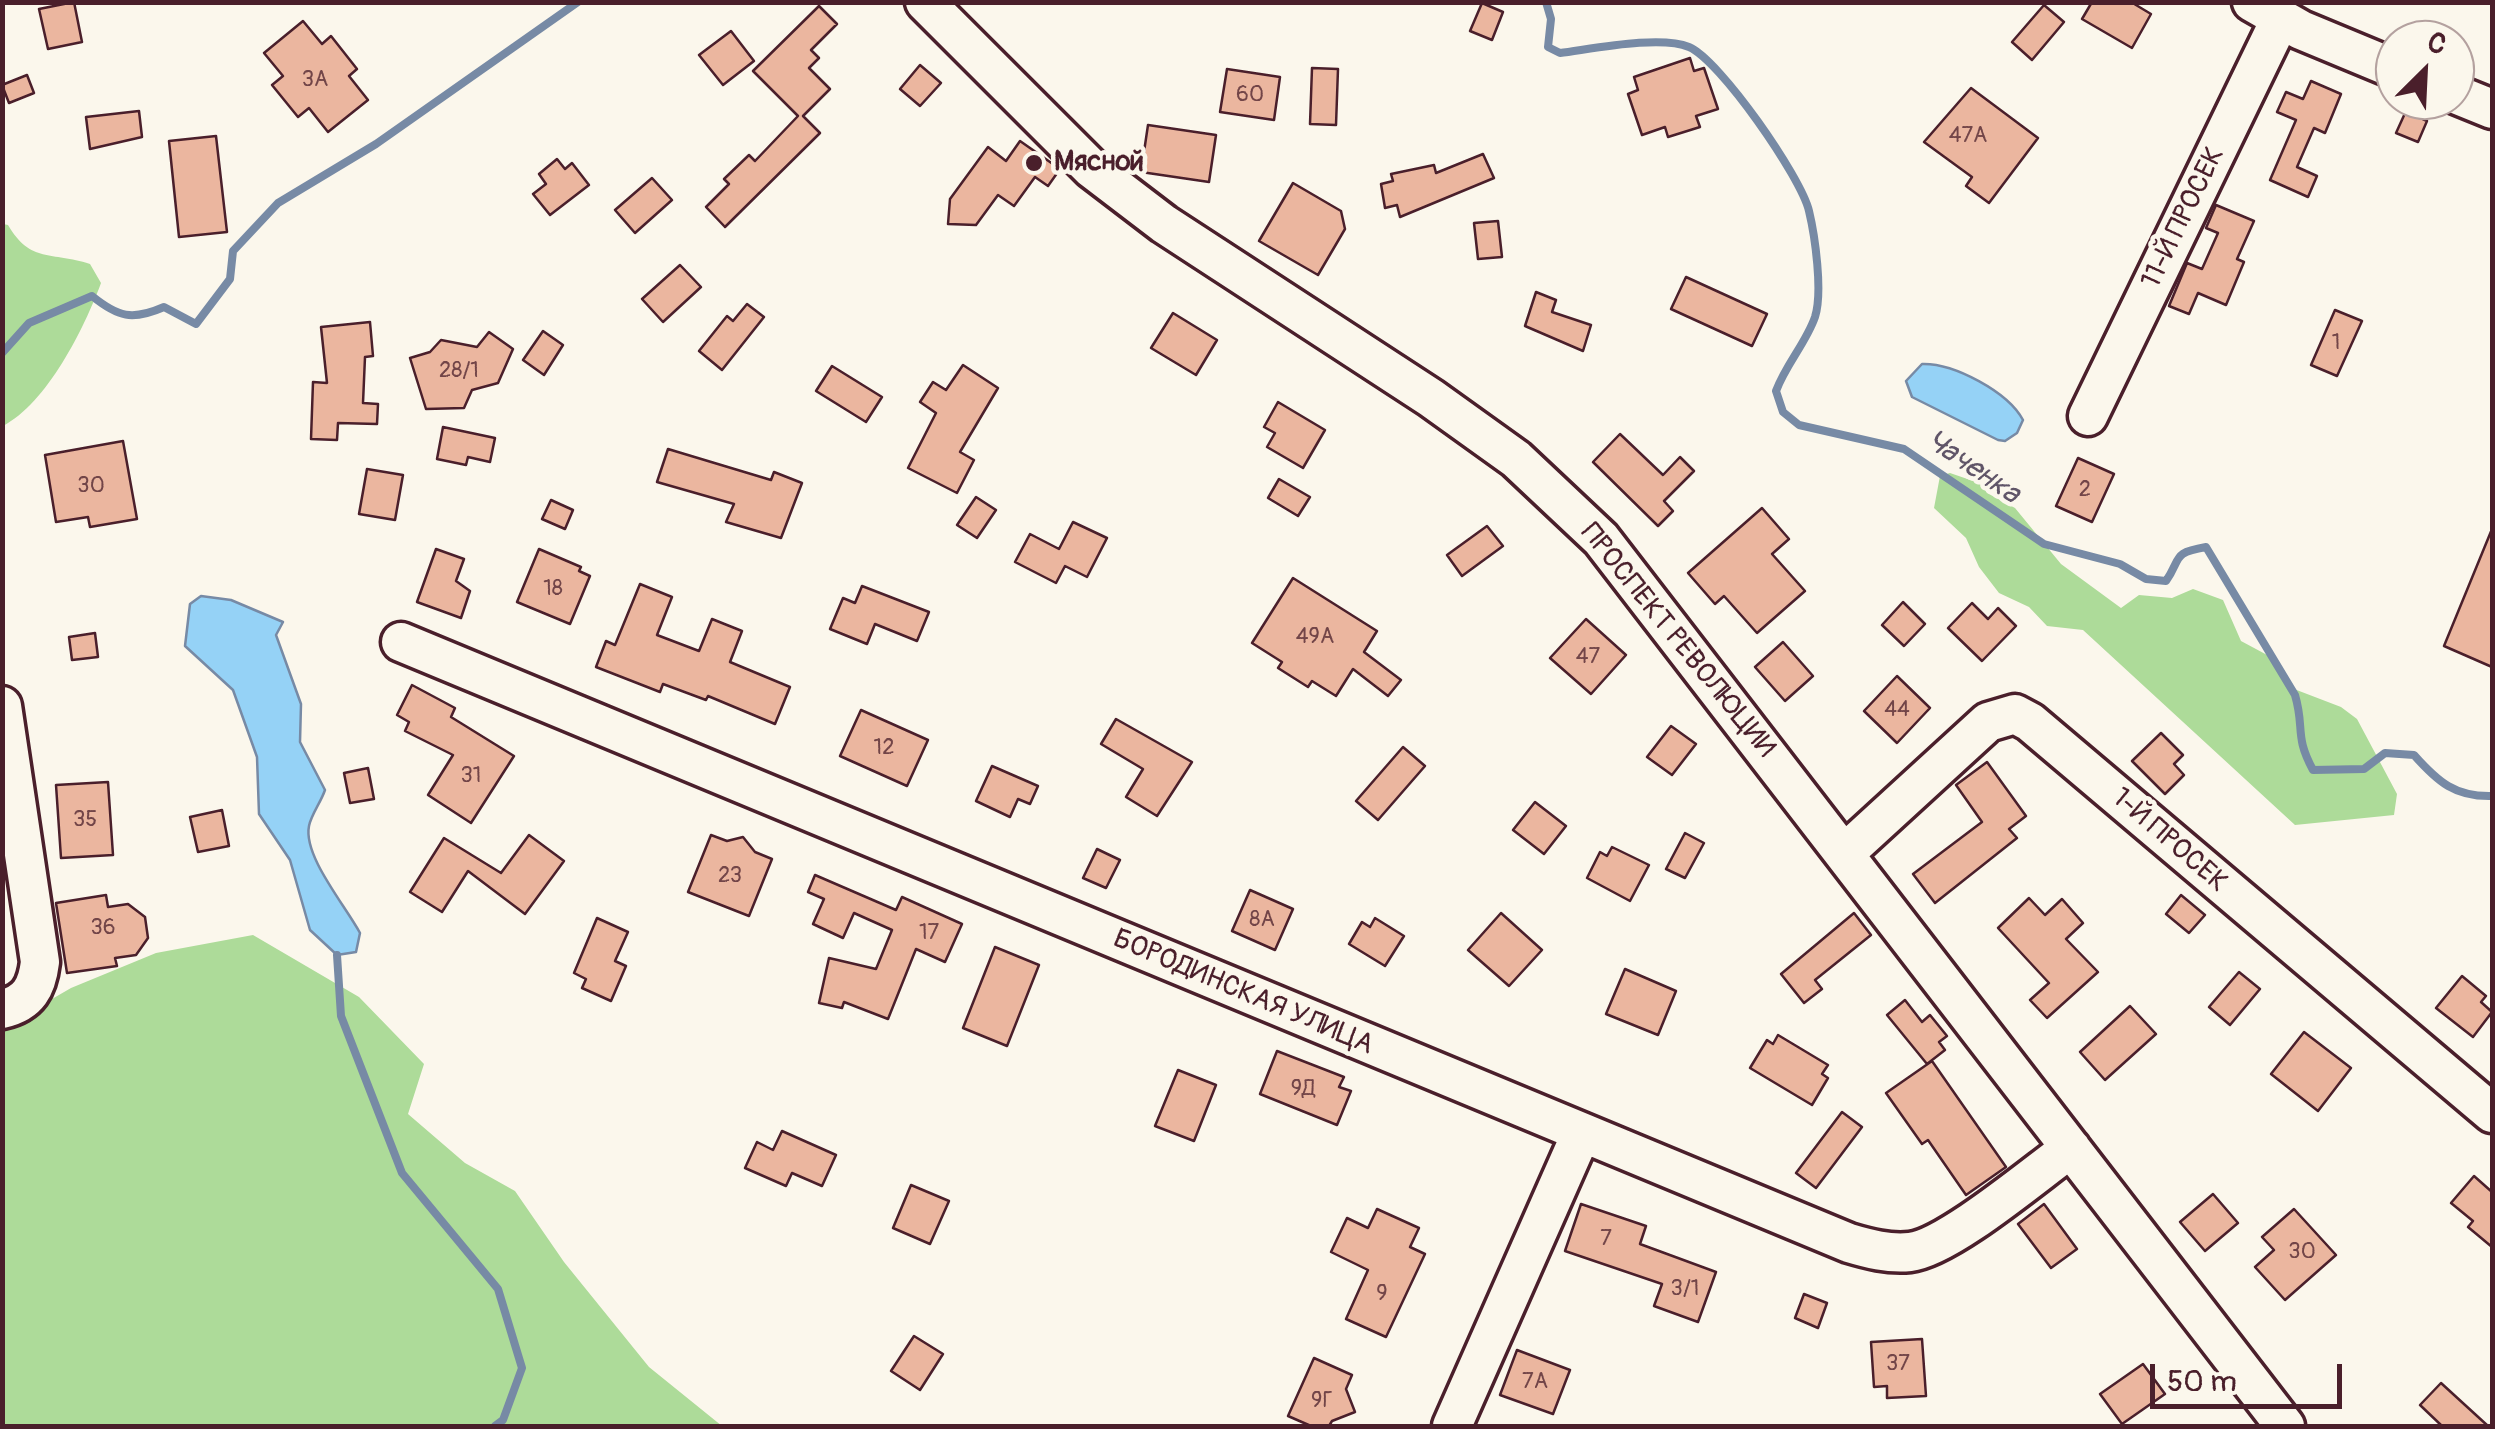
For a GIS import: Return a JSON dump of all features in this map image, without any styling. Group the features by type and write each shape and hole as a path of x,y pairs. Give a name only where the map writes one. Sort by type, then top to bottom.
{"street":[{"name":"ПРОСПЕКТ РЕВОЛЮЦИИ","path":"925,2 1092,170 1164,224 1431,398 1516,459 1600,539 2286,1426"},
{"path":"2266,12 2375,60"},
{"name":"11-Й ПРОСЕК","path":"2088,416 2266,12"},
{"name":"БОРОДИНСКАЯ УЛИЦА","path":"401,642 1580,1134 1882,1252 1914,1252 1941,1241 2072,1148"},
{"path":"2,706 40,962 38,980 29,997 2,1009"},
{"name":"1-Й ПРОСЕК","path":"1845,852 1988,722 2015,714 2492,1113"},
{"path":"1452,1426 1580,1134"}],"green space":[{"path":"3,224 34,251 90,264 101,283 85,322 49,383 3,426"},
{"path":"1950,473 1982,484 1987,493 2015,508 2061,564 2121,608 2139,595 2172,598 2193,589 2223,600 2241,641 2269,656 2294,689 2341,707 2357,719 2397,794 2394,815 2295,825 2083,630 2047,626 2029,607 1999,593 1979,567 1966,538 1934,508 1940,476"},
{"path":"253,935 359,997 424,1064 408,1114 465,1163 515,1191 564,1262 649,1367 722,1426 3,1426 2,1028 71,988 156,953"}],"water":[{"path":"1922,364 1949,368 1993,390 2023,420 2017,433 2005,441 1998,440 1912,397 1906,381"},
{"path":"201,596 231,600 283,622 276,635 301,704 300,742 325,790 310,822 309,838 319,866 360,933 356,952 337,955 310,930 290,860 259,814 257,757 233,690 185,646 190,604"}],"building":[{"path":"74,2 82,42 48,49 39,9"},
{"path":"2092,2 2131,2 2151,14 2132,48 2082,19"},
{"path":"1482,3 1503,12 1492,40 1470,31"},
{"path":"2044,5 2064,22 2032,60 2012,42"},
{"path":"819,6 837,24 811,50 819,58 809,68 830,89 803,116 820,133 725,227 706,207 729,184 724,179 749,155 755,161 798,116 753,71"},
{"path":"303,21 322,44 331,36 357,69 349,76 368,100 328,132 309,108 298,117 272,85 283,76 264,53"},
{"path":"731,31 754,61 723,85 699,55"},
{"path":"1690,58 1694,71 1704,68 1718,109 1696,116 1700,127 1668,137 1665,127 1642,135 1628,94 1638,90 1634,77"},
{"path":"920,65 941,83 920,106 900,89"},
{"path":"1312,68 1338,69 1336,125 1310,124"},
{"path":"1227,69 1280,77 1274,120 1220,112"},
{"path":"27,75 34,93 9,103 2,85"},
{"path":"2311,81 2341,94 2325,133 2314,128 2297,167 2317,176 2308,197 2270,180 2296,120 2277,112 2286,92 2303,99"},
{"path":"1971,88 2038,138 1989,203 1966,186 1972,177 1924,142"},
{"path":"139,111 142,137 90,149 86,117"},
{"path":"2402,120 2427,121 2418,142 2396,133"},
{"path":"1148,125 1216,135 1209,182 1141,172"},
{"path":"216,136 227,232 179,237 169,141"},
{"path":"1020,141 1060,169 1048,186 1035,177 1014,206 998,195 976,225 948,224 950,199 988,147 1006,161"},
{"path":"1483,154 1494,178 1400,217 1397,205 1385,208 1381,184 1393,181 1391,174 1434,165 1436,173"},
{"path":"557,159 565,169 572,163 589,185 550,215 533,194 546,184 539,174"},
{"path":"652,178 672,200 635,233 615,210"},
{"path":"1293,183 1341,211 1345,229 1318,275 1259,241"},
{"path":"2216,205 2254,221 2237,259 2244,262 2226,305 2198,293 2189,314 2169,306 2187,263 2202,269 2218,233 2206,228"},
{"path":"1498,221 1502,257 1478,259 1474,223"},
{"path":"680,265 701,287 663,322 642,299"},
{"path":"1686,277 1767,314 1752,346 1671,309"},
{"path":"1536,292 1556,300 1552,312 1591,325 1583,351 1525,326"},
{"path":"747,304 764,317 722,370 699,351 727,316 733,321"},
{"path":"2335,310 2362,321 2337,376 2311,365"},
{"path":"1173,313 1217,340 1196,375 1151,348"},
{"path":"370,322 373,356 365,357 363,403 378,404 377,424 338,423 337,440 311,439 313,382 327,383 321,327"},
{"path":"543,331 563,345 544,375 523,360"},
{"path":"489,332 513,349 498,383 472,390 464,408 426,409 410,358 430,352 441,340 477,347"},
{"path":"963,365 998,388 960,452 974,460 957,493 908,468 936,413 920,402 933,382 946,390"},
{"path":"832,366 882,397 866,422 816,391"},
{"path":"1278,402 1325,430 1303,468 1267,447 1275,433 1264,427"},
{"path":"443,427 495,438 490,462 468,457 466,465 437,459"},
{"path":"1620,434 1663,475 1680,457 1694,471 1664,501 1673,511 1658,526 1593,462"},
{"path":"123,441 137,519 90,527 88,517 56,522 45,455"},
{"path":"668,449 771,480 774,472 802,483 781,538 726,522 734,504 657,482"},
{"path":"2078,458 2114,474 2092,522 2056,506"},
{"path":"367,469 403,475 395,520 359,514"},
{"path":"1279,479 1310,497 1298,516 1268,498"},
{"path":"976,497 996,510 977,538 957,525"},
{"path":"551,500 573,510 565,529 542,519"},
{"path":"1762,508 1789,539 1772,554 1805,591 1757,633 1724,596 1715,604 1688,573"},
{"path":"1073,522 1107,538 1087,577 1065,566 1056,583 1015,562 1030,534 1059,549"},
{"path":"1487,526 1503,546 1462,576 1447,555"},
{"path":"2492,529 2492,667 2444,646"},
{"path":"436,549 464,559 456,581 470,591 461,618 417,602"},
{"path":"539,549 581,567 579,571 590,576 570,624 517,602"},
{"path":"1293,578 1377,631 1364,652 1401,680 1388,696 1353,669 1336,696 1312,681 1308,687 1278,668 1282,662 1252,643"},
{"path":"640,584 672,597 657,635 699,651 712,619 742,631 730,662 790,687 775,724 708,696 706,700 663,684 660,692 596,667 606,641 615,645"},
{"path":"862,586 929,612 917,641 875,624 867,644 830,629 843,598 855,603"},
{"path":"1903,602 1925,624 1904,646 1882,625"},
{"path":"1972,603 1988,619 1998,608 2016,626 1982,661 1948,628"},
{"path":"1586,619 1626,655 1591,694 1550,658"},
{"path":"95,633 98,657 72,660 69,637"},
{"path":"1783,642 1813,676 1785,701 1755,667"},
{"path":"1897,676 1930,708 1897,743 1864,711"},
{"path":"412,685 455,708 451,717 514,756 471,823 428,795 453,755 405,731 409,722 397,715"},
{"path":"861,710 928,740 907,786 840,756"},
{"path":"1116,719 1192,762 1157,816 1126,797 1143,769 1101,744"},
{"path":"1671,726 1696,744 1672,775 1647,757"},
{"path":"2161,733 2183,755 2174,764 2184,775 2165,794 2132,761"},
{"path":"1403,747 1425,766 1378,820 1356,801"},
{"path":"1987,762 2026,816 2009,829 2017,838 1935,903 1913,874 1982,822 1956,785"},
{"path":"992,766 1038,786 1030,804 1018,799 1010,817 976,801"},
{"path":"368,768 374,799 350,803 344,773"},
{"path":"108,782 113,855 61,858 56,785"},
{"path":"1535,802 1566,826 1544,854 1513,830"},
{"path":"222,810 229,846 198,852 190,817"},
{"path":"1685,833 1704,843 1685,878 1666,869"},
{"path":"529,835 564,861 525,914 468,871 442,912 410,892 444,838 501,873"},
{"path":"711,835 727,841 743,837 755,852 772,859 749,916 688,892"},
{"path":"1612,847 1649,865 1630,901 1587,878 1600,852 1607,856"},
{"path":"1097,849 1120,860 1106,888 1083,878"},
{"path":"815,875 896,910 902,897 962,924 945,962 916,949 888,1019 844,1002 842,1008 819,1003 829,958 876,969 892,930 854,913 843,938 813,924 824,899 808,892"},
{"path":"1250,890 1293,909 1275,950 1232,931"},
{"path":"106,895 108,907 128,904 145,917 148,938 136,955 115,958 117,966 67,973 56,903"},
{"path":"2181,895 2205,915 2189,933 2166,914"},
{"path":"2029,898 2045,915 2062,899 2083,923 2066,939 2098,972 2047,1018 2030,1000 2049,983 1998,928"},
{"path":"1501,913 1542,950 1509,986 1468,950"},
{"path":"1854,913 1871,935 1815,980 1822,989 1804,1003 1781,974"},
{"path":"597,918 628,932 615,961 626,966 611,1001 582,988 586,979 574,973"},
{"path":"1375,918 1404,936 1385,966 1349,944 1362,922 1370,927"},
{"path":"995,947 1039,965 1007,1046 963,1028"},
{"path":"1625,969 1676,991 1658,1035 1606,1014"},
{"path":"2239,972 2260,989 2230,1025 2209,1007"},
{"path":"2462,976 2486,996 2481,1002 2492,1012 2473,1037 2436,1008"},
{"path":"1905,1000 1922,1022 1930,1015 1947,1036 1939,1042 1945,1050 1927,1064 1887,1015"},
{"path":"2130,1006 2156,1034 2105,1080 2080,1052"},
{"path":"2304,1032 2351,1068 2318,1111 2271,1074"},
{"path":"1778,1035 1828,1065 1822,1074 1828,1078 1812,1105 1750,1068 1767,1040 1773,1044"},
{"path":"1277,1051 1344,1077 1339,1087 1351,1091 1337,1125 1260,1094"},
{"path":"1932,1061 2006,1167 1966,1195 1928,1140 1922,1144 1886,1093"},
{"path":"1178,1070 1216,1085 1194,1141 1155,1126"},
{"path":"1842,1112 1862,1127 1816,1188 1796,1173"},
{"path":"782,1131 836,1155 822,1186 792,1173 786,1186 745,1168 757,1142 773,1150"},
{"path":"2474,1176 2492,1192 2492,1247 2468,1227 2473,1221 2451,1203"},
{"path":"911,1185 949,1201 930,1244 893,1228"},
{"path":"2213,1194 2238,1223 2205,1251 2180,1222"},
{"path":"1581,1204 1646,1226 1640,1244 1716,1272 1698,1322 1654,1306 1662,1284 1565,1251"},
{"path":"2044,1204 2077,1249 2051,1268 2018,1224"},
{"path":"1377,1209 1419,1228 1410,1247 1425,1254 1386,1337 1346,1319 1368,1270 1331,1252 1347,1218 1368,1228"},
{"path":"2294,1209 2336,1255 2285,1300 2255,1267 2274,1250 2262,1237"},
{"path":"1804,1294 1827,1303 1818,1328 1795,1318"},
{"path":"914,1336 943,1354 920,1390 891,1371"},
{"path":"1922,1339 1926,1396 1887,1398 1887,1386 1874,1387 1871,1342"},
{"path":"1517,1350 1570,1370 1553,1414 1500,1395"},
{"path":"1314,1358 1352,1375 1346,1389 1355,1412 1329,1426 1311,1426 1288,1416"},
{"path":"2143,1364 2165,1394 2122,1424 2100,1394"},
{"path":"2441,1383 2488,1426 2442,1426 2420,1405"}],"waterway":[{"path":"2,353 29,323 92,296 126,315 164,307 196,324 230,279 233,251 278,203 376,144 578,2"},
{"name":"Чаченка","path":"1546,2 1551,19 1548,47 1560,53 1661,42 1689,47 1703,56 1758,121 1791,173 1809,211 1818,293 1811,327 1776,391 1783,412 1799,425 1904,449 2044,544 2120,564 2146,579 2166,581 2182,554 2206,547 2295,695 2302,740 2313,770 2364,769 2385,753 2414,755 2457,791 2492,796"},
{"path":"337,955 341,1016 402,1173 498,1289 522,1368 503,1420 495,1426"}],"place":[{"name":"Мясной","path":"1034,163"}]}
